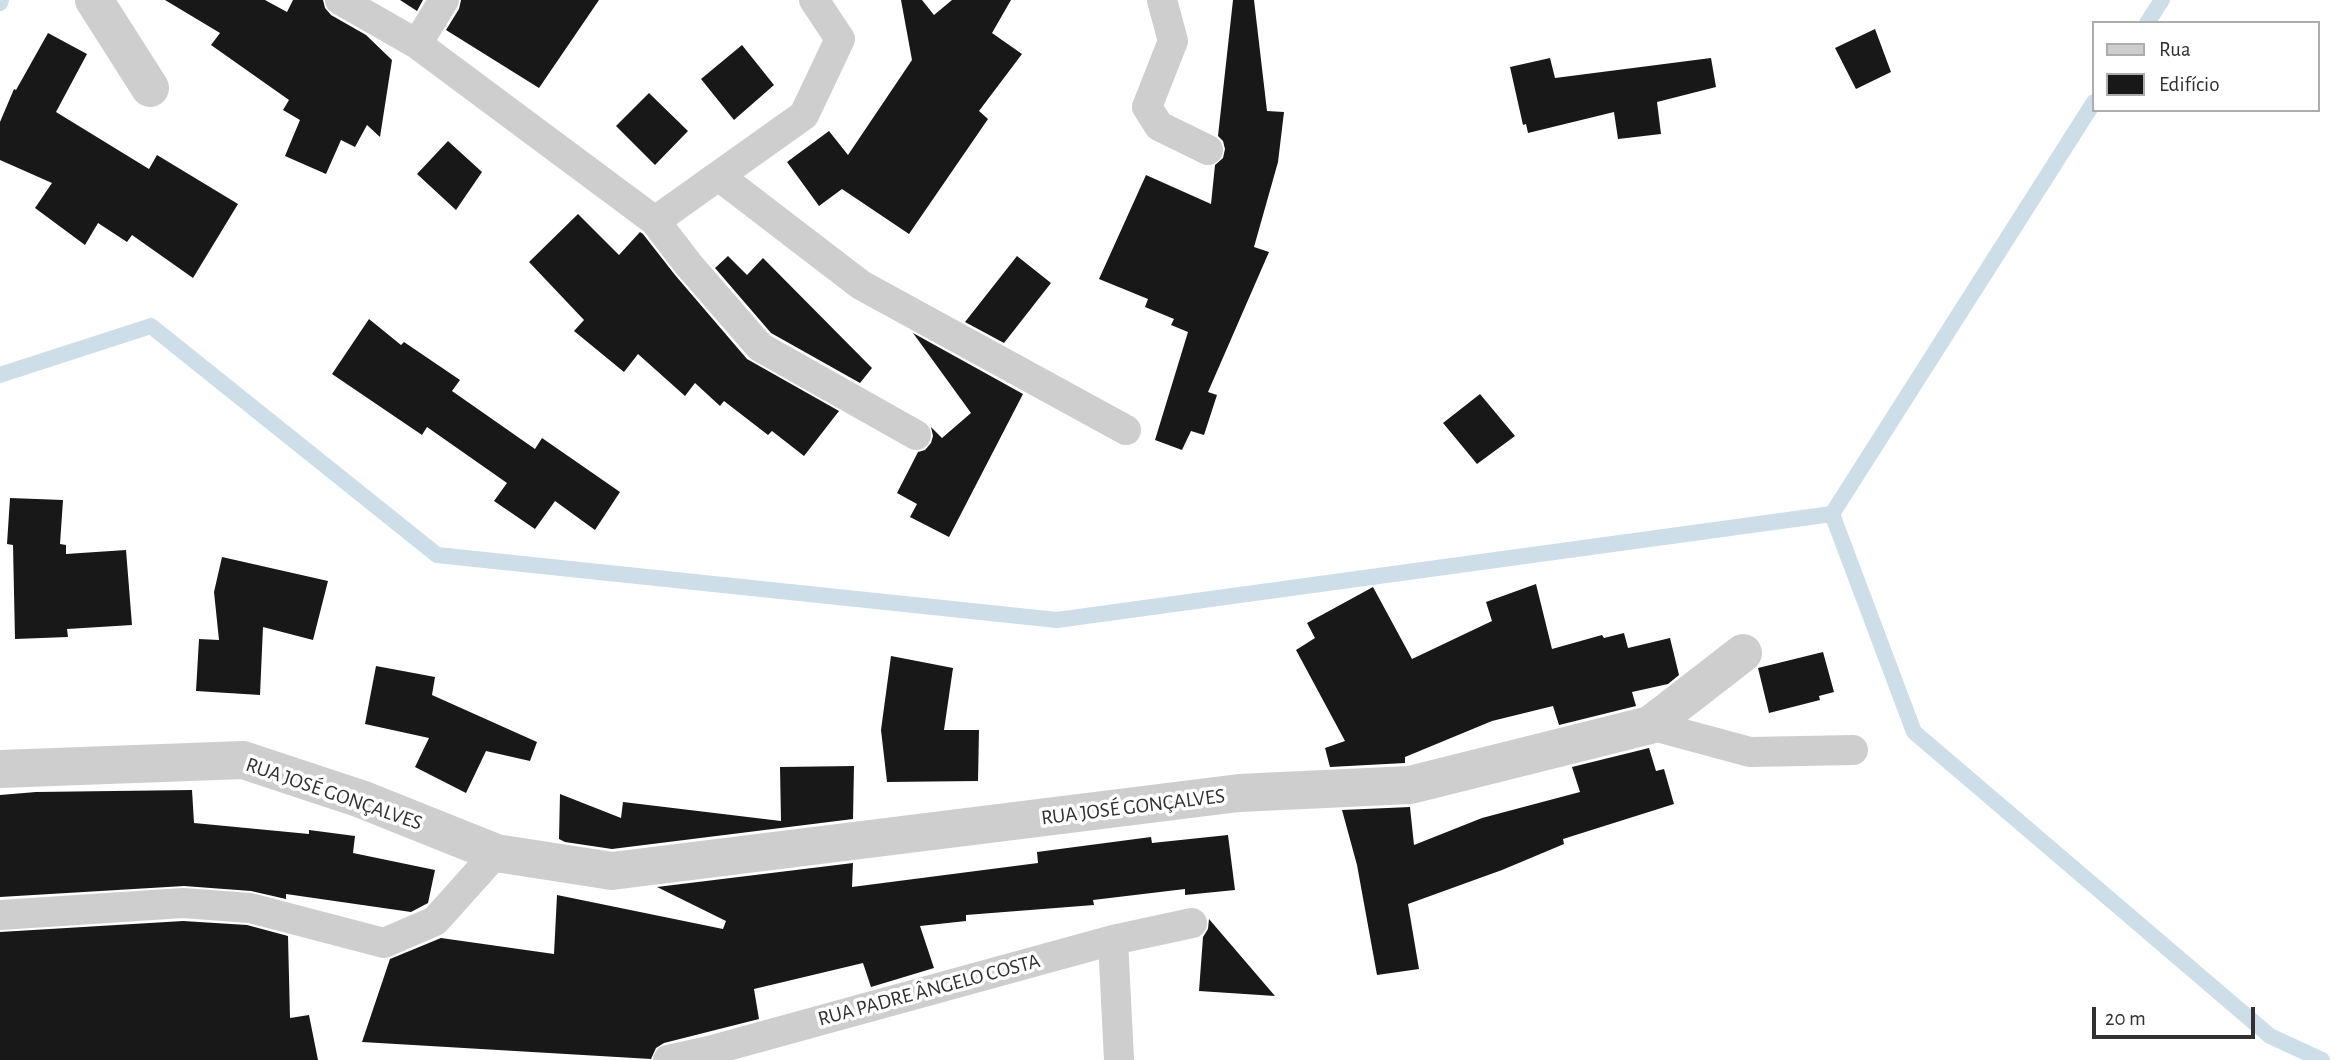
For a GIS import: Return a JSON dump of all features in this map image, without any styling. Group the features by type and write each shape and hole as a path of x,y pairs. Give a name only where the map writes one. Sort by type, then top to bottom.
{"street":[{"path":"94,0 150,88"},
{"name":"RUA JOSÉ GONÇALVES","path":"0,769 243,760 361,799 496,853 612,872 1239,793 1410,785 1650,725 1743,653"}],"lane":[{"path":"340,0 417,44 655,221 688,264 760,347 916,435"},
{"path":"417,44 444,0"},
{"path":"655,221 804,115 840,39 814,0"},
{"path":"1162,0 1173,41 1147,107 1159,126 1208,150"},
{"path":"720,177 861,285 1126,430"},
{"path":"1650,725 1750,752 1853,750"},
{"path":"0,915 183,903 250,908 384,943 435,921 496,853"},
{"name":"RUA PADRE ÂNGELO COSTA","path":"668,1060 1113,940 1192,923"},
{"path":"1113,940 1119,1060"}],"building":[{"path":"165,0 265,0 287,12 293,0 323,0 331,15 366,35 392,60 380,137 367,125 355,147 341,140 326,174 285,156 300,120 283,110 289,100 211,45 220,33"},
{"path":"400,0 423,0 417,11"},
{"path":"461,0 599,0 539,88 446,30 459,9"},
{"path":"901,0 922,0 934,15 952,0 1011,0 992,33 1022,54 979,111 988,119 909,234 842,189 819,206 787,162 829,131 848,155 912,60"},
{"path":"1233,0 1254,0 1267,111 1284,112 1278,162 1254,247 1269,252 1208,392 1217,395 1204,435 1191,431 1182,450 1155,440 1188,332 1171,325 1174,319 1145,307 1148,299 1099,279 1146,175 1211,204 1215,165 1223,158 1225,149 1218,136"},
{"path":"1875,29 1891,72 1856,89 1835,48"},
{"path":"48,33 87,54 56,112 149,169 157,155 238,204 193,278 132,235 127,242 98,223 85,245 35,208 52,183 0,160 0,122 14,89 16,90"},
{"path":"742,45 774,85 734,120 701,79"},
{"path":"1550,58 1555,78 1711,58 1716,87 1657,102 1661,134 1618,139 1614,112 1528,133 1526,124 1523,125 1510,67"},
{"path":"649,93 688,131 655,165 616,126"},
{"path":"448,141 482,172 456,210 417,174"},
{"path":"578,214 619,255 640,232 643,234 747,359 839,411 804,456 772,431 768,435 724,401 720,406 695,383 685,396 638,354 624,372 574,331 584,320 529,262"},
{"path":"728,256 747,275 763,258 872,368 860,383 771,333 715,268"},
{"path":"1017,256 1051,283 1004,343 965,322"},
{"path":"369,319 401,345 404,342 460,380 452,391 535,449 542,438 620,492 595,530 555,501 535,529 494,501 507,483 427,427 422,435 332,374"},
{"path":"913,333 1023,394 949,537 910,517 917,504 897,493 918,452 925,450 931,443 931,427 942,438 971,413"},
{"path":"1480,394 1515,436 1477,464 1443,423"},
{"path":"10,498 63,500 60,544 66,545 66,554 126,550 132,625 67,629 68,637 15,639 13,545 7,544"},
{"path":"222,557 328,581 313,640 263,627 260,695 196,691 199,639 219,640 214,592"},
{"path":"1536,584 1552,649 1602,635 1604,638 1624,633 1628,648 1670,638 1679,675 1668,684 1632,692 1636,706 1559,725 1553,706 1492,721 1405,757 1405,763 1330,767 1325,748 1345,741 1296,650 1315,638 1307,623 1373,587 1412,659 1492,621 1486,602"},
{"path":"1823,652 1834,692 1819,696 1820,700 1769,713 1758,668"},
{"path":"891,656 953,668 944,730 979,730 978,781 887,782 881,730"},
{"path":"376,666 435,677 432,695 537,742 530,761 486,751 466,793 415,767 429,738 365,724"},
{"path":"1649,748 1656,771 1664,769 1674,804 1563,839 1564,844 1502,870 1408,904 1419,969 1377,975 1357,865 1342,810 1410,807 1414,845 1482,818 1580,792 1572,767"},
{"path":"854,766 853,819 612,849 559,839 560,794 621,818 623,802 781,821 780,767"},
{"path":"192,790 194,823 309,834 309,830 355,836 353,853 435,870 428,903 411,912 286,894 286,899 251,891 184,886 0,897 0,795"},
{"path":"1228,835 1235,890 1185,895 1185,889 1093,900 1094,905 966,915 966,921 920,926 934,968 871,987 863,963 754,989 759,1019 664,1043 656,1048 651,1059 362,1042 390,959 441,938 554,954 557,895 723,929 726,921 657,887 853,863 852,887 1038,863 1037,852 1151,837 1152,843"},
{"path":"1209,919 1275,996 1199,991 1203,937 1208,929"},
{"path":"183,921 247,925 288,936 290,1018 309,1015 318,1060 0,1060 0,932"}],"waterway":[{"path":"2148,21 2162,0"},
{"path":"1832,514 2092,105"},
{"path":"0,375 151,326 437,555 1057,620 1832,514 1914,732 2270,1036 2322,1060"}]}
